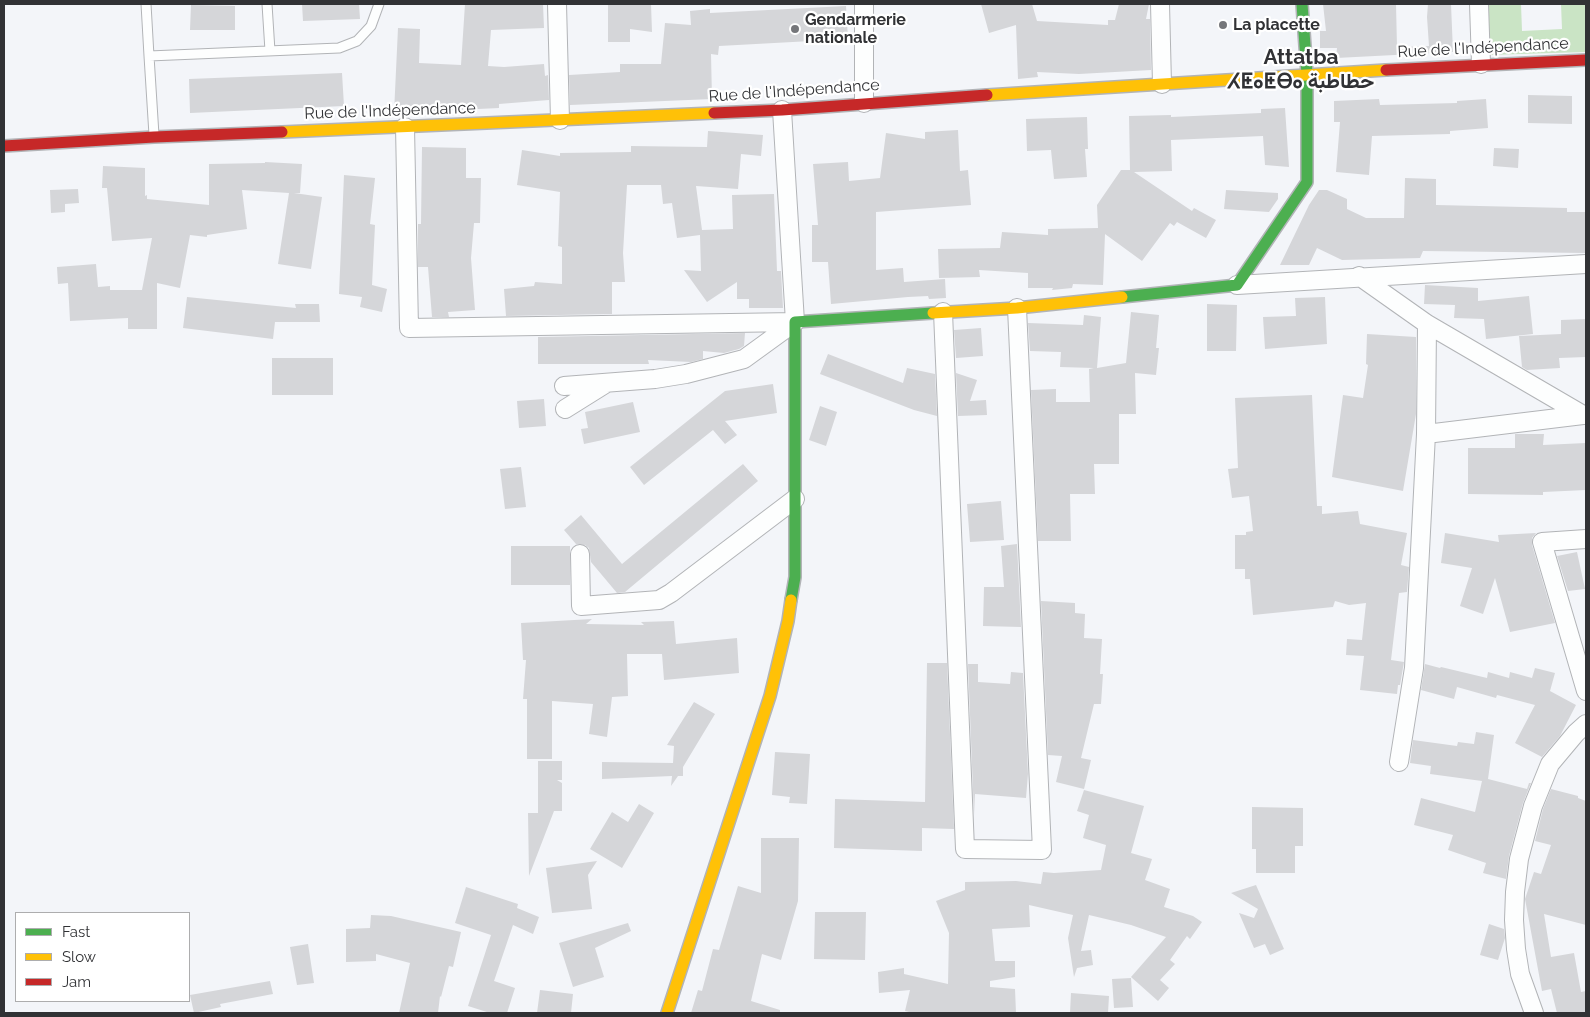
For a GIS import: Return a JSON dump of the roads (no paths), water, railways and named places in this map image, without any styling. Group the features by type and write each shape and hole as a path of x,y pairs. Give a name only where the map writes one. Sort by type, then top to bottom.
{"main road":[{"path":"668,1013 770,696 788,622 795,577 795,322 1017,308 1237,285 1307,182 1307,74 1302,4"},
{"name":"Rue de l'Indépendance","path":"4,146 154,136 782,110 1307,74 1586,60"}],"street":[{"path":"557,4 560,120"},
{"path":"864,4 864,103"},
{"path":"1160,4 1162,84"},
{"path":"1479,4 1481,64"},
{"path":"782,110 795,322"},
{"path":"405,127 409,328 795,322"},
{"path":"1237,285 1359,276 1586,264"},
{"path":"1359,276 1427,324 1585,415"},
{"path":"943,312 965,849 1042,850 1017,308"},
{"path":"564,386 655,379 686,374 744,359 795,322"},
{"path":"1399,762 1414,668 1426,434 1427,324"},
{"path":"565,409 606,383"},
{"path":"1426,434 1585,415"},
{"path":"580,554 581,606 659,600 671,593 795,499"},
{"path":"1586,539 1542,542 1586,691"},
{"path":"1534,1013 1520,974 1516,949 1514,920 1519,859 1533,806 1550,764 1586,724"}],"lane":[{"path":"146,4 154,136"},
{"path":"267,4 270,51"},
{"path":"149,56 339,48 357,41 371,26 379,4"}],"place":[{"name":"La placette","path":"1223,25"},
{"name":"Gendarmerie nationale","path":"795,29"}],"district":[{"name":"Attatba ⵃⵟⴰⵟⴱⴰ حطاطبة","path":"1301,70"}]}
